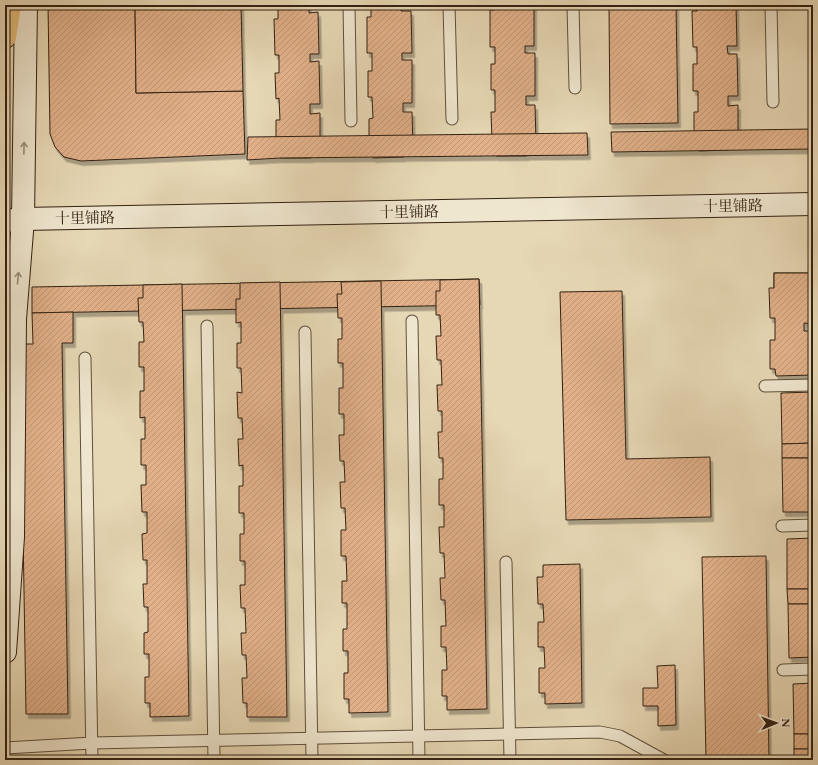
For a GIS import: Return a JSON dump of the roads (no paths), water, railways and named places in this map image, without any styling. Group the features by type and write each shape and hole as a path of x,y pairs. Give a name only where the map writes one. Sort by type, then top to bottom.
{"highway":[{"path":"5,37 10,5"}],"street":[{"path":"5,652 14,537 14,220 26,5"},
{"name":"十里铺路","path":"14,220 813,204"}],"lane":[{"path":"349,5 351,121"},
{"path":"449,5 452,119"},
{"path":"573,5 575,88"},
{"path":"771,5 773,102"},
{"path":"412,321 420,760"},
{"path":"207,326 214,760"},
{"path":"305,332 312,760"},
{"path":"85,358 92,760"},
{"path":"765,386 813,385"},
{"path":"782,526 813,525"},
{"path":"506,562 510,760"},
{"path":"783,670 813,669"},
{"path":"5,748 92,743 600,732 620,736 664,760"}]}
